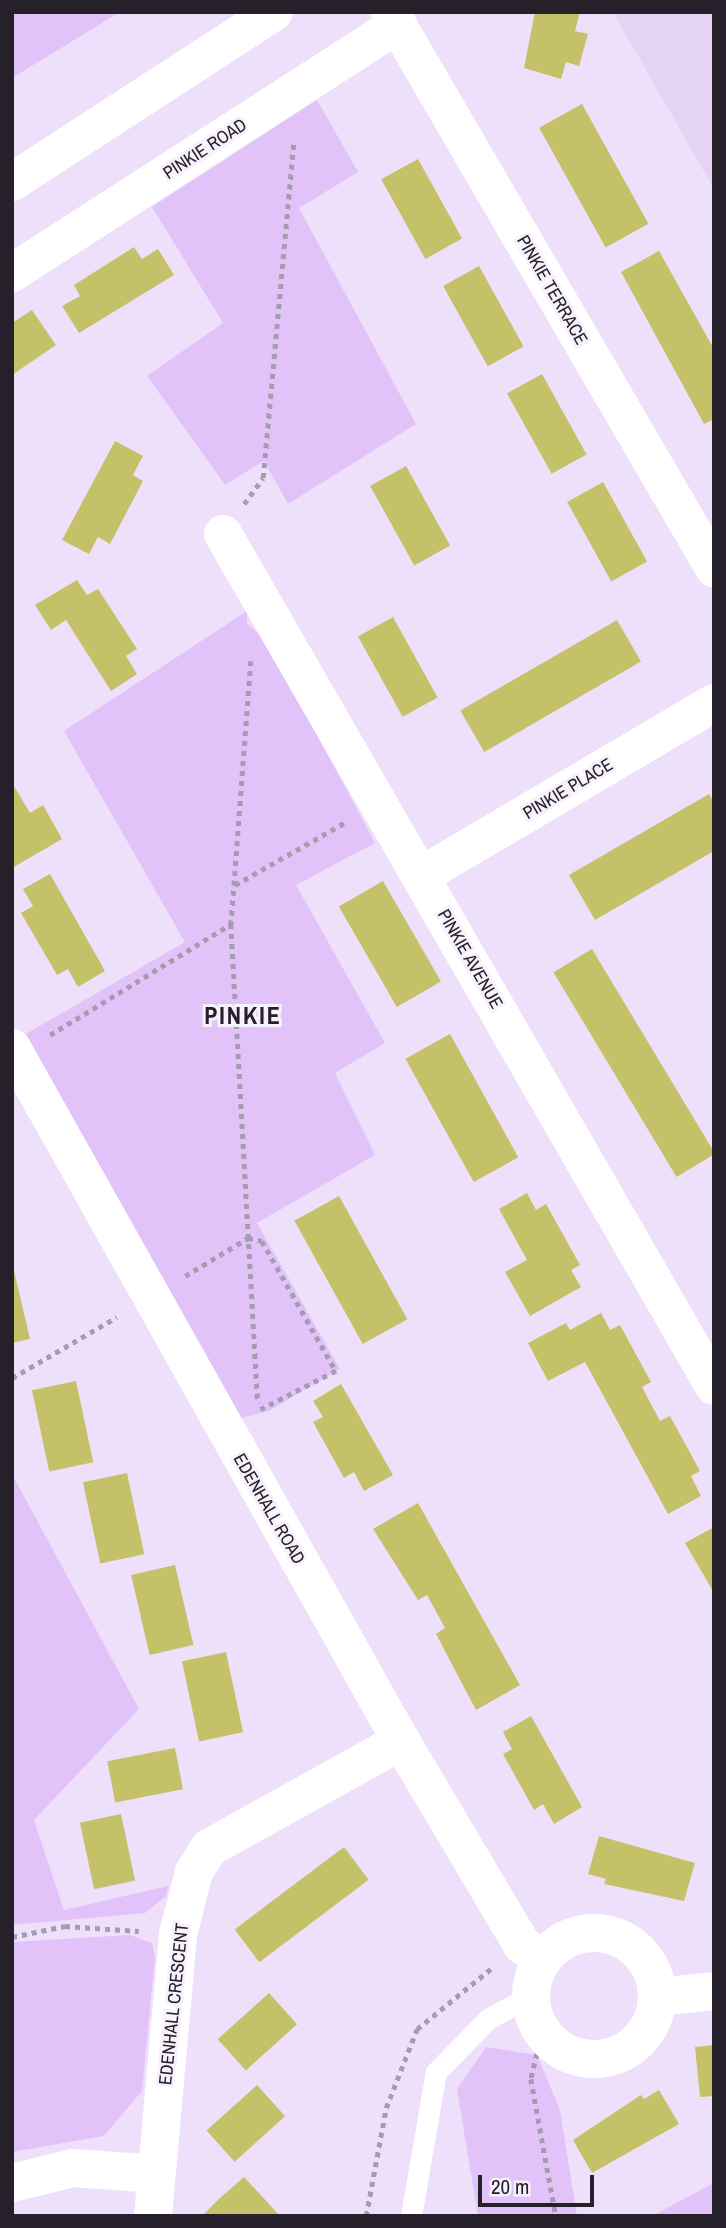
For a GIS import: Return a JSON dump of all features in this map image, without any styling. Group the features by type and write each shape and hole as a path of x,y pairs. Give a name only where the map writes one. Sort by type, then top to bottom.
{"street":[{"path":"12,182 274,12"},
{"name":"PINKIE ROAD","path":"12,273 299,88 394,18"},
{"name":"PINKIE TERRACE","path":"394,18 714,568"},
{"name":"PINKIE AVENUE","path":"223,534 380,802 714,1386"},
{"name":"PINKIE PLACE","path":"422,875 714,702"},
{"name":"EDENHALL ROAD","path":"27,1044 230,1442 401,1741 522,1945 542,1958"},
{"name":"EDENHALL CRESCENT","path":"153,2216 178,1934 194,1872 209,1848 401,1741"},
{"path":"575,1935 614,1935 646,1959 658,1997 645,2034 613,2057 574,2057 542,2034 529,1996 542,1958 575,1935"},
{"path":"658,1997 714,1991"},
{"path":"12,2183 74,2168 157,2174"}],"lane":[{"path":"411,2216 436,2072 488,2019 529,1996"}],"path":[{"path":"223,534 263,478 299,88"},
{"path":"230,1442 264,1424 258,1411 231,924 253,631 267,608"},
{"path":"234,886 380,802"},
{"path":"27,1044 231,924"},
{"path":"12,1937 65,1926 178,1934"},
{"path":"542,2034 531,2079 556,2216"}],"shaded area":[{"path":"12,12 120,12 12,78"},
{"path":"613,12 714,12 714,189"},
{"path":"317,100 358,172 299,208 416,424 288,504 264,461 225,485 147,376 223,323 152,207"},
{"path":"247,611 247,623 267,642 375,843 296,885 385,1043 335,1073 375,1155 257,1223 340,1369 269,1411 241,1418 24,1035 185,942 64,731"},
{"path":"12,1474 139,1709 34,1820 64,1910 168,1886 166,1896 145,1913 12,1925"},
{"path":"130,1935 152,1943 155,1957 142,2091 104,2136 12,2152 12,1942"},
{"path":"486,2047 537,2055 560,2110 577,2216 478,2216 457,2089"},
{"path":"712,2184 714,2216 652,2216"}],"building":[{"path":"535,12 580,12 575,31 588,34 579,66 566,62 561,79 524,68"},
{"path":"582,104 648,224 606,248 539,128"},
{"path":"418,159 462,239 425,259 381,179"},
{"path":"134,247 142,259 158,249 174,275 79,333 62,306 80,296 74,285"},
{"path":"659,251 714,349 714,419 704,424 621,272"},
{"path":"479,266 524,346 488,366 443,286"},
{"path":"32,310 56,345 12,375 12,323"},
{"path":"542,374 587,454 552,474 507,393"},
{"path":"115,441 143,456 133,475 143,481 110,544 98,537 89,554 62,540"},
{"path":"406,466 450,546 414,565 370,486"},
{"path":"603,482 647,562 611,581 567,502"},
{"path":"77,580 87,595 98,589 137,649 126,656 137,674 111,691 66,620 51,630 35,605"},
{"path":"393,617 438,697 403,717 358,636"},
{"path":"617,620 641,662 484,752 460,710"},
{"path":"12,783 30,813 43,805 62,839 12,868"},
{"path":"709,794 714,803 714,851 595,920 569,875"},
{"path":"50,874 105,971 78,987 68,969 57,975 21,913 33,906 23,889"},
{"path":"383,881 441,981 397,1007 339,907"},
{"path":"592,949 714,1152 677,1177 553,972"},
{"path":"450,1034 518,1157 474,1182 405,1059"},
{"path":"527,1193 536,1210 546,1204 580,1265 571,1270 581,1287 530,1316 505,1272 527,1260 499,1209"},
{"path":"339,1196 407,1319 363,1344 294,1221"},
{"path":"12,1262 30,1339 12,1343"},
{"path":"601,1313 610,1330 620,1325 651,1382 642,1387 660,1421 670,1416 700,1471 691,1476 701,1496 668,1514 585,1362 548,1381 528,1343 566,1323 570,1330"},
{"path":"76,1381 93,1462 49,1472 32,1390"},
{"path":"341,1384 393,1475 364,1491 354,1472 344,1478 313,1422 323,1417 313,1401"},
{"path":"127,1473 144,1554 100,1564 83,1482"},
{"path":"418,1503 520,1685 476,1710 436,1634 445,1628 427,1595 418,1600 373,1529"},
{"path":"714,1527 714,1593 685,1543"},
{"path":"175,1565 193,1645 150,1655 131,1575"},
{"path":"226,1652 243,1732 199,1742 182,1661"},
{"path":"531,1716 582,1807 554,1824 543,1804 534,1810 503,1754 512,1749 503,1732"},
{"path":"175,1748 183,1789 115,1802 107,1761"},
{"path":"121,1814 135,1881 94,1889 80,1823"},
{"path":"599,1836 695,1863 684,1901 604,1884 606,1879 588,1874"},
{"path":"344,1847 369,1880 259,1962 235,1929"},
{"path":"269,1993 297,2024 246,2070 218,2039"},
{"path":"714,2045 714,2096 700,2097 695,2047"},
{"path":"257,2085 285,2116 235,2162 206,2131"},
{"path":"659,2090 679,2124 592,2173 573,2140 641,2095 644,2099"},
{"path":"244,2177 280,2216 202,2216 219,2199"}],"district":[{"name":"PINKIE","path":"243,1016"}]}
